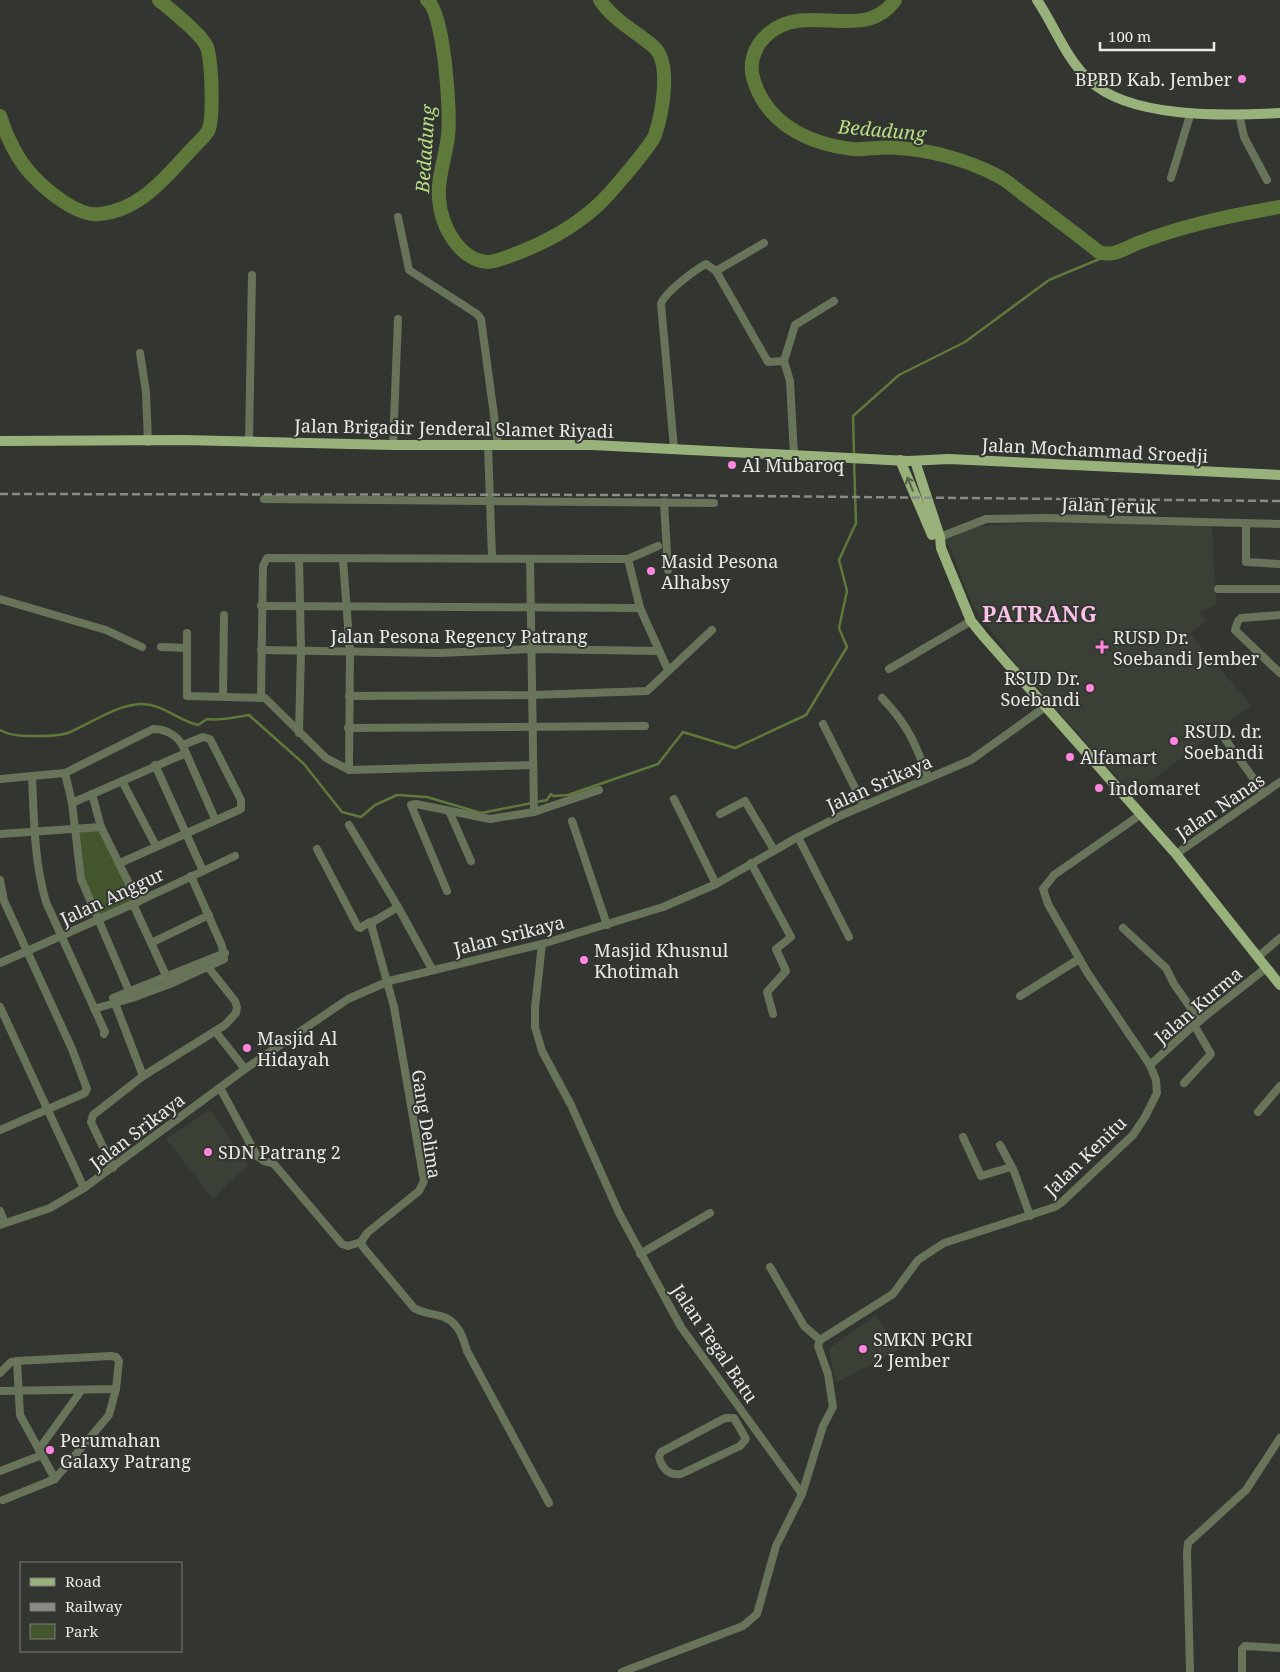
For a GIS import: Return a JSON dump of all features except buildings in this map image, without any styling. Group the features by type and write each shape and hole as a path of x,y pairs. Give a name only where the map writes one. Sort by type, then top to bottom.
{"main road":[{"path":"1037,0 1073,62 1100,89 1140,104 1191,112 1280,113"},
{"name":"Jalan Brigadir Jenderal Slamet Riyadi","path":"0,441 249,442 674,448 908,461"},
{"name":"Jalan Mochammad Sroedji","path":"908,461 949,459 1280,475"},
{"path":"908,461 940,537 941,548"},
{"path":"908,461 934,539 941,548 971,620 1045,707 1176,854 1280,985"}],"street":[{"path":"1171,178 1191,112"},
{"path":"1239,114 1244,137 1267,180"},
{"path":"398,217 409,270 477,314 481,319 493,445 490,502 492,557"},
{"path":"716,271 764,243"},
{"path":"674,448 662,300 703,265 708,265 716,271 768,362 784,361"},
{"path":"249,442 252,276"},
{"path":"794,455 790,381 784,361 795,325 834,301"},
{"path":"393,445 398,319"},
{"path":"140,353 146,392 148,442"},
{"path":"264,499 714,503"},
{"path":"664,502 668,570"},
{"name":"Jalan Jeruk","path":"940,537 986,519 1046,518 1280,524"},
{"path":"1246,524 1246,562 1280,564"},
{"path":"261,696 263,561 268,558 343,560 492,557 628,559 658,546"},
{"path":"298,559 301,650 299,734"},
{"path":"530,559 534,811"},
{"path":"628,559 640,608 668,670"},
{"path":"343,560 350,652 349,770"},
{"path":"1218,589 1280,589"},
{"path":"0,599 106,630 142,646"},
{"path":"261,606 346,608 640,608"},
{"path":"223,696 224,615"},
{"path":"1280,615 1241,618 1237,625 1237,632 1280,673"},
{"path":"889,669 971,620"},
{"path":"349,696 533,695 648,691 712,630"},
{"path":"187,633 187,696 261,696 276,707 299,734 326,758 349,770 533,765"},
{"path":"161,647 187,648"},
{"name":"Jalan Pesona Regency Patrang","path":"261,650 439,653 531,649 658,651"},
{"path":"882,698 900,717 912,735 928,777"},
{"name":"Jalan Srikaya","path":"2,1224 50,1208 84,1188 245,1069 332,1008 389,981 542,944 663,907 716,884 798,837 928,777 970,760 1045,707"},
{"path":"823,724 864,806"},
{"path":"348,728 645,726"},
{"path":"0,779 65,773 153,729 163,730 174,736 185,749 215,819"},
{"path":"1222,735 1264,793"},
{"path":"72,803 155,765 203,737 210,739 241,800 242,807 238,812 215,819 120,863"},
{"path":"155,765 203,870"},
{"path":"65,773 72,803 81,879 131,995"},
{"path":"32,776 35,831 41,883 46,902 63,935 105,1032 104,1034"},
{"path":"122,781 156,846"},
{"name":"Jalan Nanas","path":"1176,854 1280,782"},
{"path":"447,891 411,805 416,804 487,819 534,811 599,790"},
{"path":"92,794 102,827 120,863 151,944 169,981"},
{"path":"674,799 716,884"},
{"path":"720,814 746,802 774,850"},
{"path":"449,811 471,861"},
{"name":"Jalan Kenitu","path":"820,1340 893,1294 918,1260 944,1244 1030,1216 1061,1203 1133,1134 1146,1117 1157,1094 1156,1080 1150,1065 1079,959 1048,904 1043,889 1054,875 1140,814"},
{"path":"572,821 607,925"},
{"path":"348,825 398,907 432,970"},
{"path":"0,834 102,827"},
{"path":"798,837 849,937"},
{"path":"317,849 358,927 371,923 398,907"},
{"name":"Jalan Anggur","path":"0,962 136,903 235,856"},
{"path":"751,863 791,937 776,949 786,971 766,992 773,1014"},
{"path":"94,1009 114,1004 131,995 223,961 225,954 191,876"},
{"path":"0,880 4,901 72,1049 87,1089 85,1093 0,1130"},
{"path":"151,944 209,915"},
{"path":"371,923 389,981"},
{"path":"1123,928 1166,968 1197,1023 1211,1054 1184,1083"},
{"path":"1258,957 1280,938"},
{"name":"Jalan Tegal Batu","path":"542,944 535,1008 538,1042 571,1105 618,1213 681,1327 802,1494"},
{"path":"169,981 225,954"},
{"path":"1020,996 1079,959"},
{"path":"113,1168 91,1119 143,1076 216,1031 236,1013 237,1005 208,967"},
{"name":"Jalan Kurma","path":"1150,1065 1197,1023 1266,968"},
{"name":"Gang Delima","path":"361,1242 367,1233 419,1191 424,1183 389,981"},
{"path":"114,1004 143,1076"},
{"path":"0,1006 84,1188"},
{"path":"216,1031 245,1069"},
{"path":"1258,1112 1280,1086"},
{"path":"220,1088 257,1156 264,1161 274,1164 342,1244 348,1246 361,1242 363,1247 414,1308 421,1312 443,1316 452,1322 462,1334 467,1351 549,1503"},
{"path":"962,1137 981,1176 1011,1167"},
{"path":"1000,1145 1011,1167 1030,1216"},
{"path":"0,1211 2,1224"},
{"path":"640,1254 710,1213"},
{"path":"622,1672 752,1621 757,1614 776,1546 802,1494 823,1426 833,1407 828,1374 819,1351 820,1340 804,1326 770,1267"},
{"path":"0,1373 11,1362 17,1361 116,1357 119,1361 116,1389 109,1415 55,1479 3,1500"},
{"path":"17,1361 20,1415 55,1479"},
{"path":"0,1391 116,1389"},
{"path":"0,1471 40,1452 80,1391"},
{"path":"725,1418 734,1418 741,1430 746,1439 740,1446 681,1474 669,1472 660,1462 661,1452 725,1418"},
{"path":"741,1430 752,1423"},
{"path":"1190,1672 1186,1552 1188,1543 1246,1490 1280,1438"},
{"path":"1242,1672 1242,1649 1245,1646 1280,1648"}],"shaded area":[{"name":"RUSD Dr. Soebandi Jember","path":"1065,521 1212,524 1216,606 1200,611 1205,621 1190,634 1251,705 1133,795 1013,661 972,605 946,538 980,526"},
{"name":"SDN Patrang 2","path":"210,1110 248,1165 213,1199 166,1139"},
{"name":"SMKN PGRI 2 Jember","path":"876,1315 898,1350 836,1383 829,1349"}],"green space":[{"path":"102,828 138,901 98,919 82,878 75,829"}],"waterway":[{"name":"Bedadung","path":"0,116 9,140 22,163 39,182 73,207 91,214 100,214 127,206 151,191 208,131 212,102 210,62 206,45 191,28 159,0"},
{"name":"Bedadung","path":"427,0 433,8 438,23 447,86 449,124 439,183 440,209 453,240 460,248 468,255 488,262 502,259 557,235 588,214 611,192 638,160 655,135 664,90 663,65 659,55 654,47 612,14 600,0"},
{"name":"Bedadung","path":"895,0 882,13 868,19 800,21 783,25 763,39 756,50 752,62 752,75 761,96 780,121 806,137 837,146 853,149 910,149 936,153 961,160 1004,180 1099,252 1109,254 1190,226 1280,207"},
{"path":"854,455 853,416 899,375 965,342 1049,280 1109,255"},
{"path":"0,730 22,736 59,735 68,733 112,711 140,704 156,706 198,725 207,719 249,715 304,764 342,812 361,817 375,805 397,795 427,797 481,813 547,800 551,794 553,796 568,795 658,764 683,732 735,748 806,715 847,647 839,628 847,591 839,560 856,523 854,460"}],"railway":[{"path":"0,494 647,495 1280,501"}],"place":[{"name":"BPBD Kab. Jember","path":"1242,79"},
{"name":"Al Mubaroq","path":"732,465"},
{"name":"Masid Pesona Alhabsy","path":"651,571"},
{"name":"RUSD Dr. Soebandi Jember","path":"1102,647"},
{"name":"RSUD Dr. Soebandi","path":"1090,688"},
{"name":"RSUD. dr. Soebandi","path":"1174,741"},
{"name":"Alfamart","path":"1070,757"},
{"name":"Indomaret","path":"1099,788"},
{"name":"Masjid Khusnul Khotimah","path":"584,960"},
{"name":"Masjid Al Hidayah","path":"247,1048"},
{"name":"SDN Patrang 2","path":"208,1152"},
{"name":"SMKN PGRI 2 Jember","path":"863,1349"},
{"name":"Perumahan Galaxy Patrang","path":"50,1450"}],"district":[{"name":"PATRANG","path":"1040,613"}]}
